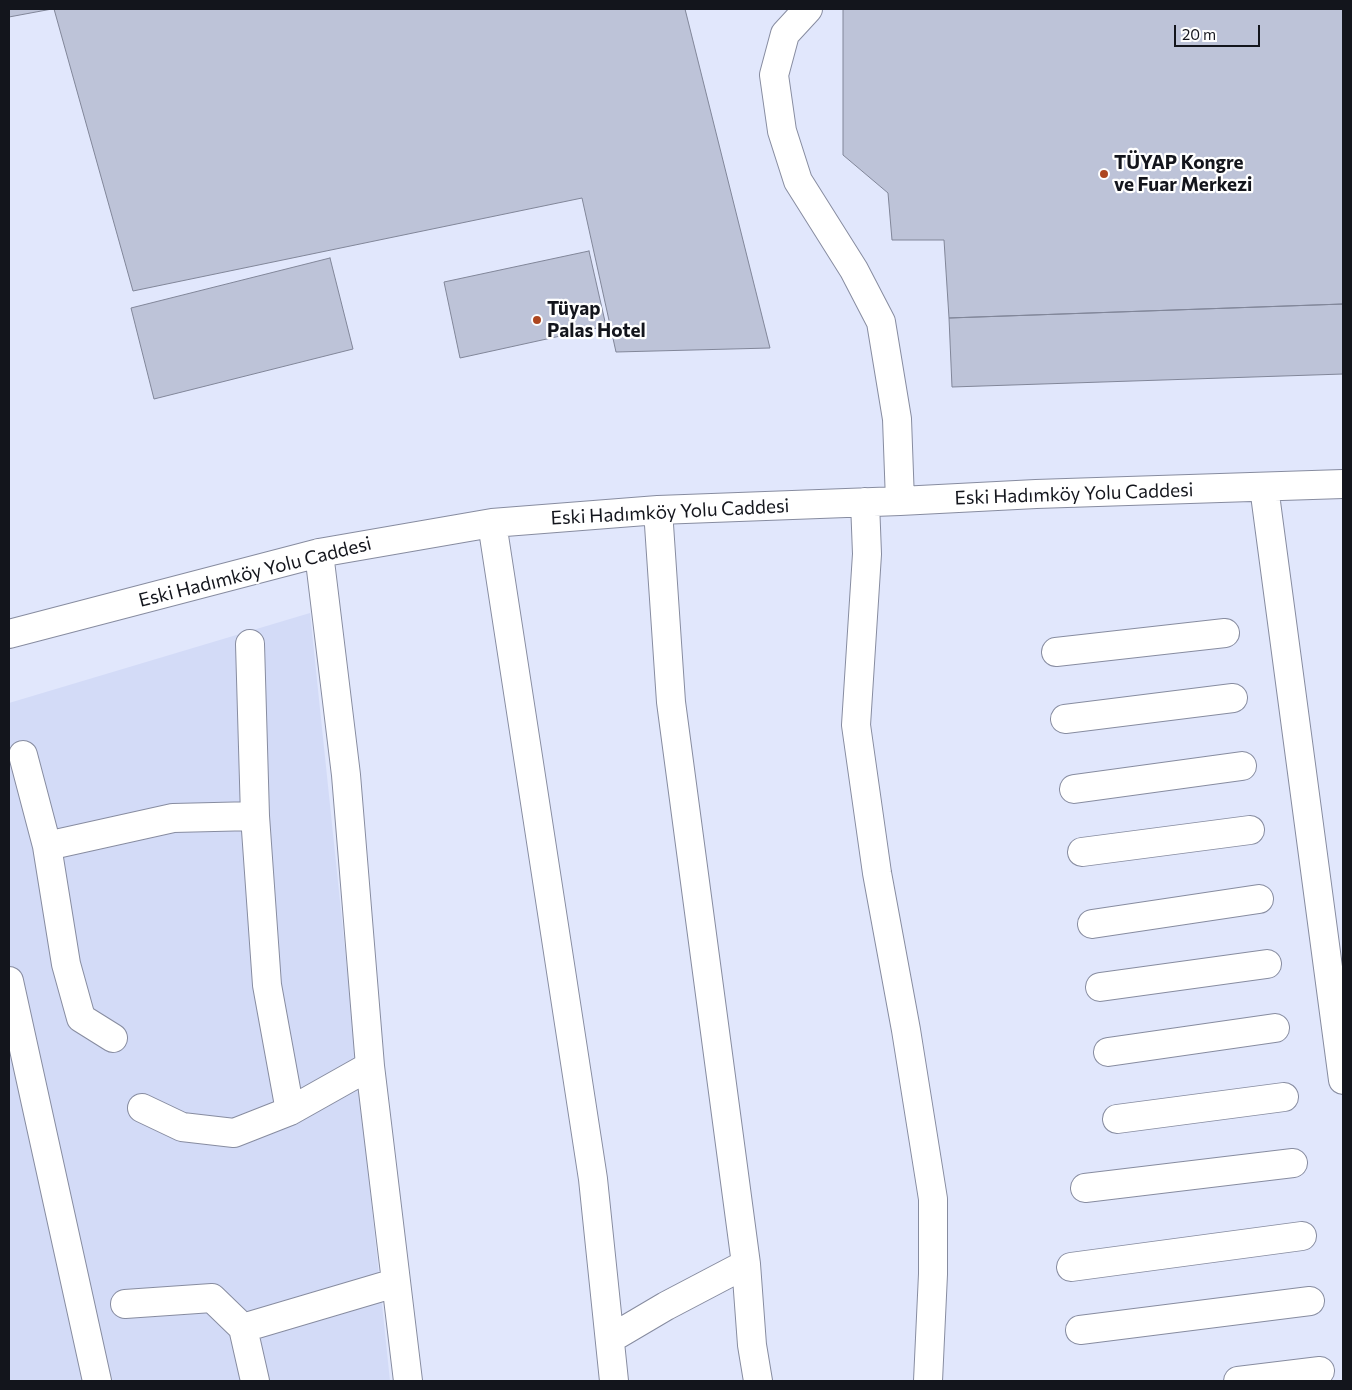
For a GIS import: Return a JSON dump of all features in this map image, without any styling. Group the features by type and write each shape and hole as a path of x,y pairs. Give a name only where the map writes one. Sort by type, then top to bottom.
{"street":[{"path":"808,9 785,34 774,75 782,132 798,181 854,270 881,322 897,419 900,501"},
{"name":"Eski Hadımköy Yolu Caddesi","path":"9,634 319,553 492,523 658,510 1036,494 1343,484"},
{"path":"1264,487 1343,1080"},
{"path":"865,502 867,554 856,725 877,873 906,1030 933,1199 933,1274 928,1381"},
{"path":"658,510 671,702 746,1264 752,1345 758,1381"},
{"path":"492,523 593,1179 614,1381"},
{"path":"319,553 346,775 370,1066 408,1381"},
{"path":"1056,652 1225,633"},
{"path":"250,644 255,816 267,985 290,1111"},
{"path":"1065,719 1233,698"},
{"path":"23,755 47,846 66,964 81,1018 114,1038"},
{"path":"1074,789 1242,766"},
{"path":"47,846 173,818 255,816"},
{"path":"1082,852 1250,830"},
{"path":"1092,924 1259,900"},
{"path":"1100,987 1267,964"},
{"path":"9,981 97,1381"},
{"path":"1108,1052 1275,1028"},
{"path":"142,1108 182,1127 234,1133 290,1111 370,1066"},
{"path":"1117,1119 1284,1097"},
{"path":"1085,1188 1293,1163"},
{"path":"1071,1267 1302,1236"},
{"path":"610,1339 666,1306 746,1264"},
{"path":"243,1328 395,1283"},
{"path":"125,1304 212,1298 243,1328 255,1381"},
{"path":"1080,1330 1310,1301"},
{"path":"1238,1381 1320,1371"}],"shaded area":[{"path":"310,613 390,1381 9,1381 9,703"}],"building":[{"path":"9,9 52,9 9,17"},
{"path":"54,9 685,9 770,348 616,352 582,198 133,291"},
{"name":"TÜYAP Kongre ve Fuar Merkezi","path":"843,9 1343,9 1343,304 949,318 944,240 892,240 888,193 843,155"},
{"path":"589,251 606,326 460,358 444,282"},
{"path":"330,258 353,349 154,399 131,308"},
{"path":"1343,304 1343,374 952,387 949,318"}],"place":[{"name":"TÜYAP Kongre ve Fuar Merkezi","path":"1104,174"},
{"name":"Tüyap Palas Hotel","path":"537,320"}]}
